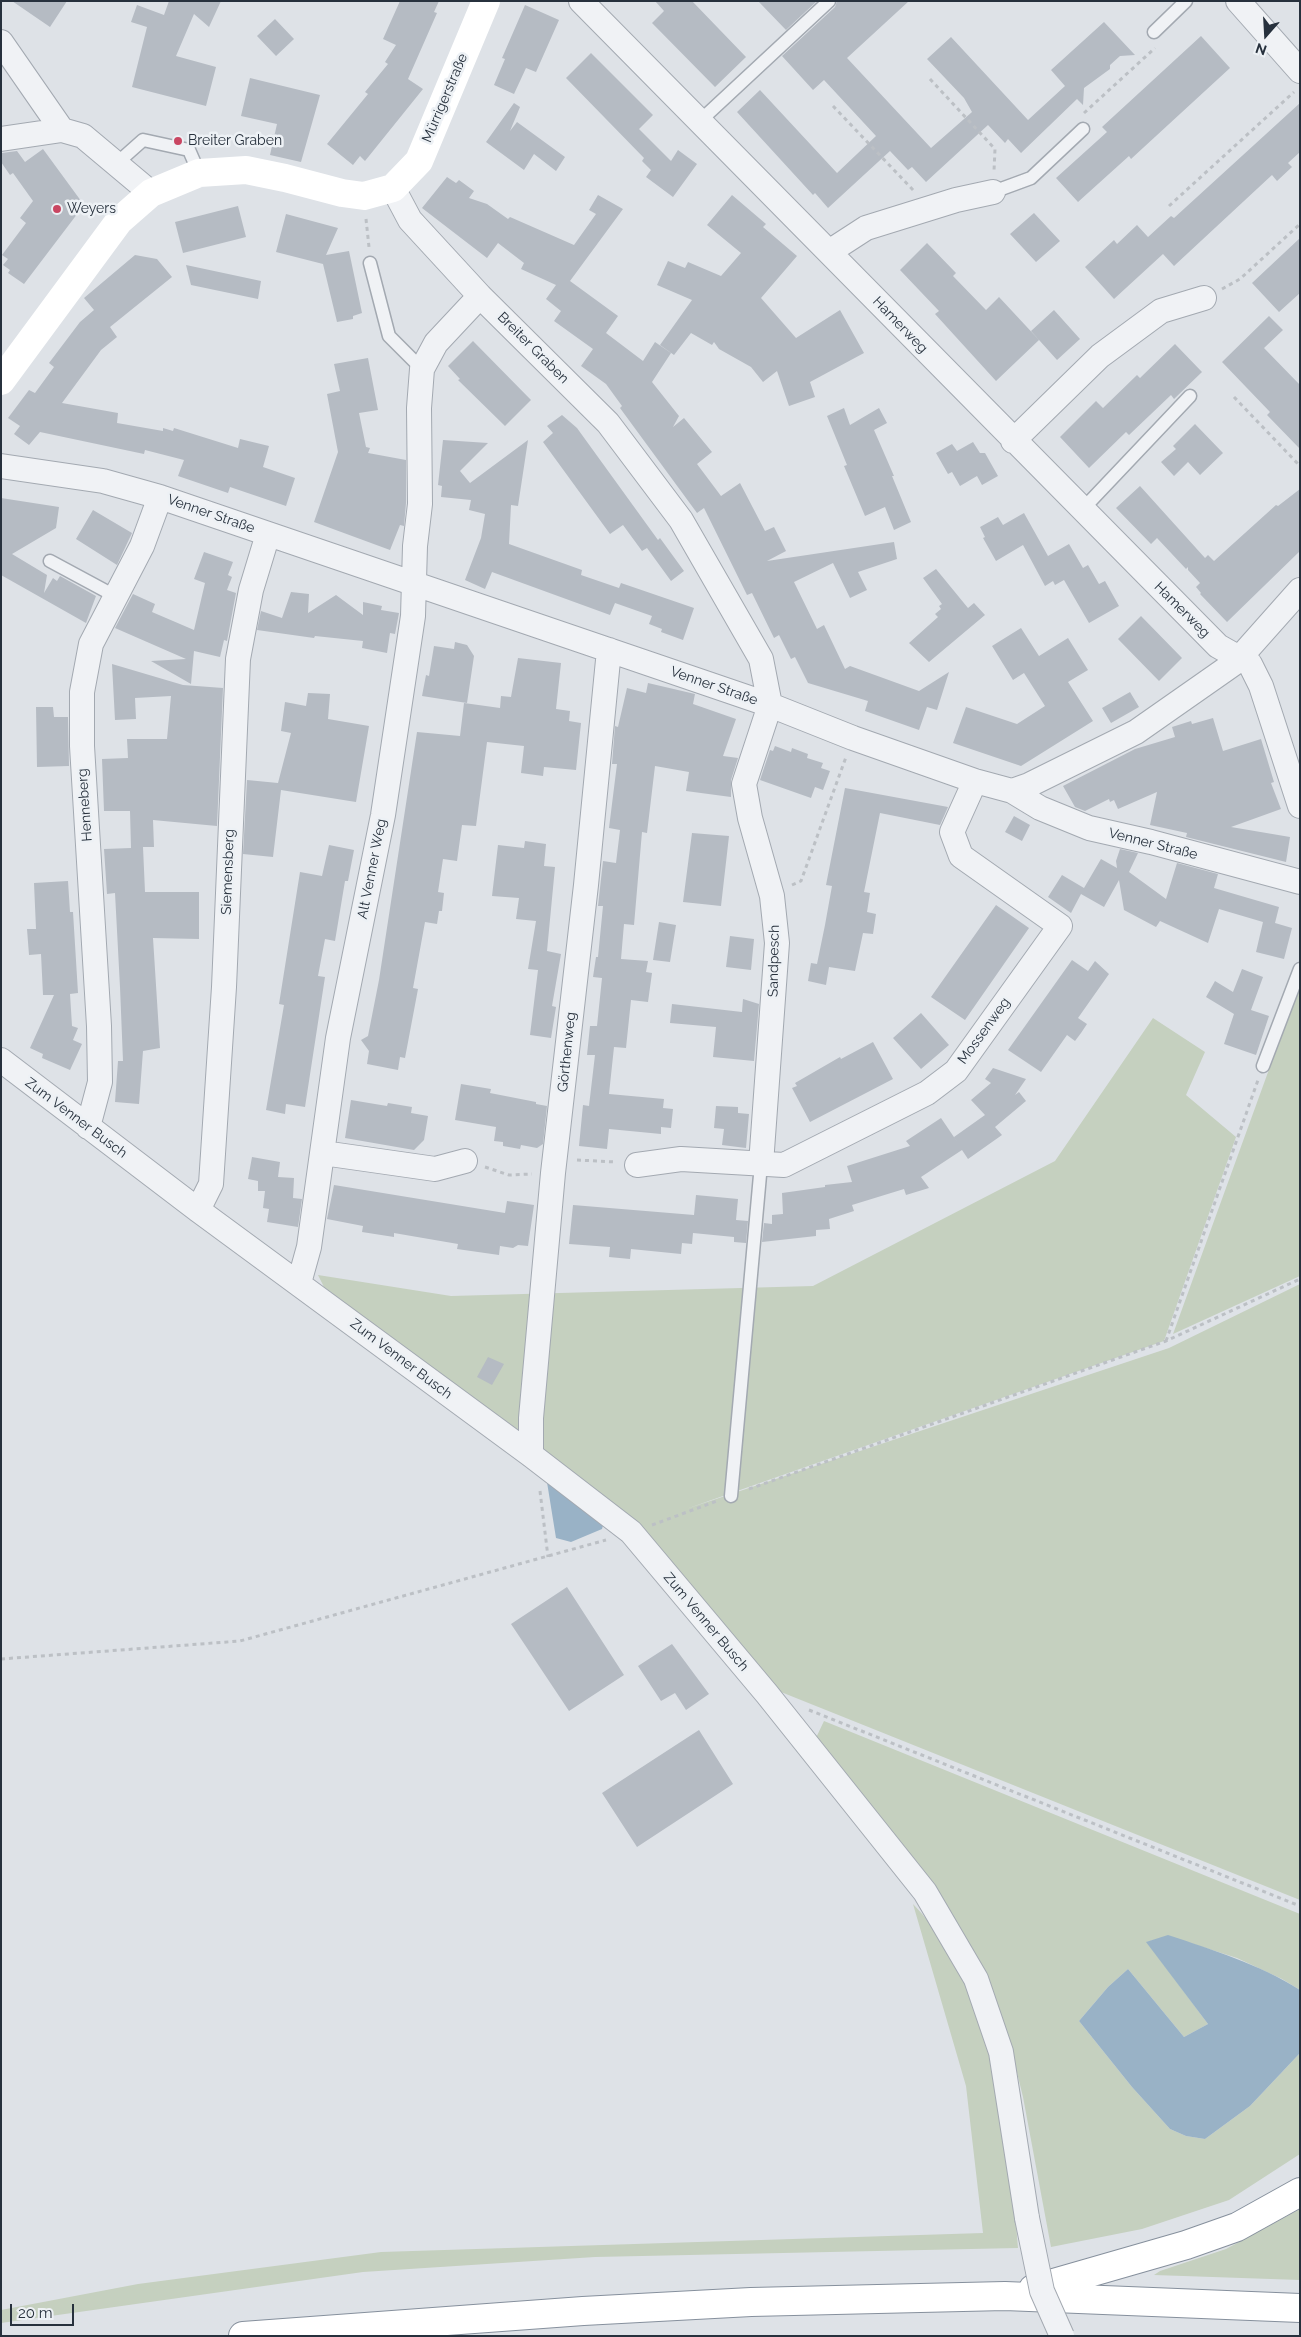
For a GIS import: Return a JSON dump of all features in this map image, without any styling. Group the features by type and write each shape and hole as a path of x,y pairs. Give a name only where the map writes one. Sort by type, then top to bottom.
{"main road":[{"name":"Mürrigerstraße","path":"393,188 419,161 486,1"},
{"path":"1,381 119,221 151,193 199,174 246,170 286,178 342,193 364,196 393,188"},
{"path":"1005,2296 1091,2274 1186,2246 1237,2227 1300,2192"},
{"path":"243,2336 574,2312 731,2303 1005,2296 1300,2308"}],"street":[{"name":"Hamerweg","path":"581,1 701,120 1013,441 1218,646 1238,659 1250,664 1261,686 1300,806"},
{"path":"1238,1 1300,71"},
{"path":"1,42 62,130"},
{"path":"1,138 62,130 83,136 151,193"},
{"name":"Breiter Graben","path":"393,188 410,220 480,296 608,423 681,520 761,659 770,705"},
{"path":"829,252 866,228 930,208 993,192"},
{"path":"415,584 415,546 420,504 419,408 422,369 436,343 480,296"},
{"path":"1013,441 1100,356 1160,311 1204,298"},
{"name":"Venner Straße","path":"1,466 103,481 160,497 770,705 853,738 975,781 1012,791 1040,808 1089,828 1151,842 1300,882"},
{"name":"Henneberg","path":"88,1127 100,1082 99,1026 82,746 82,692 91,644 142,546 160,497"},
{"name":"Siemensberg","path":"198,1210 211,1184 224,987 238,659 252,590 268,534"},
{"name":"Alt Venner Weg","path":"299,1283 309,1247 338,1038 383,815 413,616 415,584"},
{"path":"1012,791 1029,785 1136,732 1238,659 1300,590"},
{"name":"Görthenweg","path":"531,1455 531,1418 553,1173 586,885 609,650"},
{"name":"Sandpesch","path":"761,1164 778,943 772,896 750,818 744,784 770,705"},
{"name":"Mossenweg","path":"637,1165 681,1158 784,1165 927,1093 956,1071 1060,926 961,856 952,832 975,781"},
{"name":"Zum Venner Busch","path":"1,1060 198,1210 531,1455 631,1532 767,1694 925,1892 976,1980 1001,2052 1027,2218 1042,2291 1062,2336"},
{"path":"323,1153 435,1170 465,1161"}],"lane":[{"path":"701,120 829,1"},
{"path":"1154,32 1186,1"},
{"path":"993,192 1031,178 1083,129"},
{"path":"116,164 143,140 189,150 199,174"},
{"path":"370,263 389,336 422,369"},
{"path":"1082,510 1190,396"},
{"path":"50,561 115,596"},
{"path":"1263,1066 1300,969"},
{"path":"731,1496 761,1164"}],"path":[{"path":"1083,129 1077,119 1155,47"},
{"path":"930,79 995,149 993,192"},
{"path":"1169,206 1300,86"},
{"path":"833,106 930,208"},
{"path":"364,196 370,263"},
{"path":"1204,298 1240,279 1300,224"},
{"path":"1234,397 1300,466"},
{"path":"772,896 801,881 853,738"},
{"path":"1166,1341 1263,1066"},
{"path":"465,1161 509,1175 553,1173 563,1160 605,1160 637,1165"},
{"path":"1,1660 240,1641 548,1557 631,1532 1166,1341 1300,1280"},
{"path":"531,1455 540,1494 548,1557"},
{"path":"801,1707 1300,1906"}],"green space":[{"path":"1300,984 1300,1276 1173,1334"},
{"path":"1153,1018 1205,1052 1186,1095 1236,1137 1164,1341 686,1509 1169,1348 1300,1284 1300,1900 771,1688 634,1527 324,1287 318,1275 451,1296 813,1286 1055,1161"},
{"path":"824,1721 1300,1914 1300,1990 1282,1979 1237,1958 1168,1936 1147,1942 1208,2024 1184,2037 1128,1969 1108,1987 1079,2021 1132,2087 1170,2129 1186,2136 1205,2139 1250,2106 1300,2053 1300,2154 1229,2200 1142,2229 1051,2247 1023,2097 1010,2044 814,1742"},
{"path":"913,1904 942,1940 965,1979 982,2021 995,2066 1004,2111 1015,2203 1018,2248 595,2257 363,2272 1,2323 1,2310 138,2284 381,2252 983,2233 966,2086"},
{"path":"1300,2209 1300,2280 1154,2275 1160,2271 1226,2249"}],"water":[{"path":"546,1476 604,1522 602,1529 571,1542 556,1538"},
{"path":"1168,1935 1252,1965 1300,1990 1300,2053 1250,2106 1205,2139 1186,2136 1170,2129 1132,2087 1079,2021 1108,1987 1128,1969 1184,2037 1208,2024 1146,1942"}],"building":[{"path":"12,1 67,1 50,27"},
{"path":"169,1 221,1 209,27 194,14 176,56 216,67 206,106 132,87 147,27 131,22 137,5 164,15"},
{"path":"400,1 439,1 434,12 437,13 408,79 423,89 365,161 360,156 353,165 327,144 368,94 365,92 388,64 385,62 396,45 383,39"},
{"path":"655,1 692,1 746,57 715,87 652,23 664,11"},
{"path":"758,1 817,1 786,30"},
{"path":"837,1 909,1 847,58 931,148 972,112 964,98 927,59 951,37 1028,120 1065,86 1051,70 1104,22 1135,55 1120,56 1110,65 1110,69 1084,88 1083,105 1077,99 1021,153 1008,139 1005,143 988,125 926,182 912,167 908,170 890,151 828,208 815,193 813,195 737,112 760,90 837,173 876,136 824,80 813,90 782,56 835,7"},
{"path":"525,5 559,20 536,72 526,68 514,94 494,85 505,59 502,58"},
{"path":"275,19 294,39 276,56 257,36"},
{"path":"1201,36 1230,68 1131,159 1129,156 1078,202 1056,178 1107,132 1102,127"},
{"path":"591,53 653,115 639,129 671,161 678,150 697,164 673,197 646,177 651,170 642,161 644,158 566,78"},
{"path":"250,78 320,95 301,162 270,155 277,124 241,116"},
{"path":"514,103 520,107 510,131 517,122 565,157 556,171 534,154 524,170 486,142"},
{"path":"1300,103 1300,152 1288,163 1292,167 1277,181 1272,175 1174,266 1163,254 1114,299 1085,267 1114,240 1117,244 1137,225 1148,237 1171,216 1174,218"},
{"path":"43,149 84,205 24,284 8,273 10,270 3,265 8,259 2,255 26,223 20,218 33,201 13,173 10,175 1,162 1,155 2,153 17,151 25,162"},
{"path":"447,177 456,183 459,180 474,191 469,198 487,204 508,219 510,217 574,245 596,214 589,210 598,195 623,209 570,281 618,316 606,333 643,361 655,342 671,353 652,382 679,416 673,427 684,418 712,452 697,464 721,496 740,483 765,531 774,527 786,551 767,561 894,542 897,559 858,572 867,590 850,598 833,563 794,582 817,629 824,625 845,669 850,666 919,691 949,672 937,710 927,707 919,730 865,711 868,701 808,683 795,657 791,659 779,635 774,638 752,593 747,595 704,508 697,513 620,408 622,406 606,384 581,366 593,349 554,321 561,311 546,299 556,285 521,269 524,263 498,243 487,258 422,208"},
{"path":"732,195 766,224 763,227 797,256 761,298 796,338 840,310 864,353 810,382 815,397 789,406 777,371 763,382 751,367 719,349 714,342 712,345 691,333 674,355 660,345 692,300 657,285 668,261 685,268 688,262 721,276 741,253 707,225"},
{"path":"238,206 246,237 183,253 175,222"},
{"path":"1034,213 1060,241 1036,262 1010,234"},
{"path":"286,214 338,228 326,255 349,251 362,313 353,316 353,319 337,322 323,264 276,252"},
{"path":"1300,238 1300,293 1279,312 1252,283"},
{"path":"927,243 956,273 953,276 986,310 999,297 1039,340 996,381 935,314 939,311 900,270"},
{"path":"135,255 157,259 172,277 110,327 117,337 101,350 62,403 118,413 117,423 163,431 163,428 173,431 174,428 238,448 240,439 269,446 263,467 295,478 286,506 230,487 228,493 178,476 184,460 145,450 144,454 40,432 29,445 14,434 20,426 8,418 29,390 35,393 54,367 49,363 80,322 94,310 84,298"},
{"path":"186,265 261,281 258,299 191,285"},
{"path":"1054,310 1080,339 1057,360 1031,331"},
{"path":"1269,316 1283,330 1264,348 1300,385 1300,449 1267,415 1270,412 1222,362"},
{"path":"473,341 531,400 505,426 458,380 460,379 448,366"},
{"path":"1175,344 1202,372 1174,399 1171,395 1129,435 1126,432 1089,468 1060,437 1096,401 1103,408 1137,375 1140,378"},
{"path":"368,358 378,410 359,413 366,447 370,448 368,453 406,460 404,526 400,525 390,550 314,522 338,452 327,394 340,391 334,364"},
{"path":"844,408 850,425 879,408 887,423 874,430 911,522 894,530 885,507 865,516 844,466 847,465 827,416"},
{"path":"562,415 577,428 658,540 660,538 684,571 671,581 647,548 642,551 623,525 610,534 543,442 553,433 547,426"},
{"path":"1195,424 1223,453 1200,475 1188,462 1174,476 1161,462 1176,449 1173,446"},
{"path":"443,440 488,443 460,471 470,483 528,440 518,506 511,505 509,544 582,570 581,575 619,588 621,583 694,608 683,640 661,632 662,629 649,624 652,616 615,603 610,615 492,572 485,589 465,580 481,538 485,514 469,510 471,500 441,497 442,486 438,485"},
{"path":"973,442 980,453 985,453 998,476 982,485 977,476 960,486 952,472 948,474 936,453 952,444 957,451"},
{"path":"1140,486 1205,558 1208,555 1214,561 1276,505 1278,506 1300,489 1300,551 1227,622 1200,594 1196,587 1200,583 1188,570 1188,567 1186,569 1157,538 1151,544 1116,508"},
{"path":"1,498 59,507 56,528 12,554 47,575 44,593 53,578 57,581 60,576 96,596 86,623 1,575"},
{"path":"93,510 132,533 117,565 76,539"},
{"path":"1024,513 1048,556 1069,544 1083,568 1088,565 1099,584 1105,581 1119,606 1089,623 1064,580 1055,585 1053,581 1045,586 1023,545 996,561 983,538 985,537 980,527 998,517 1003,525"},
{"path":"204,552 233,562 228,575 232,577 227,590 236,593 227,641 224,640 220,657 194,651 191,684 151,661 186,659 115,628 133,594 155,604 152,612 194,630 205,583 194,579"},
{"path":"936,569 968,608 974,603 985,615 929,662 909,643 938,617 935,614 941,609 939,606 942,604 923,578"},
{"path":"291,592 309,594 308,613 336,595 363,615 363,602 382,606 381,610 399,613 395,634 390,633 387,653 362,648 363,641 315,636 314,638 257,630 261,611 282,618"},
{"path":"1141,616 1182,658 1159,681 1118,639"},
{"path":"1021,628 1039,656 1068,638 1088,670 1068,682 1093,721 1021,766 953,743 966,707 1017,724 1045,706 1024,673 1013,680 992,646"},
{"path":"455,642 467,645 474,656 467,703 422,696 426,675 429,676 434,646 454,649"},
{"path":"518,658 561,663 556,709 570,711 569,721 581,723 576,770 544,767 543,776 521,773 524,746 487,742 476,826 462,825 457,861 443,859 438,892 444,893 442,911 439,911 437,924 425,922 413,988 418,989 405,1058 400,1057 398,1070 367,1064 369,1051 361,1040 368,1036 379,980 417,732 460,736 464,703 500,708 501,696 511,697"},
{"path":"112,664 183,685 223,688 217,826 153,820 154,847 143,847 145,892 199,892 199,939 153,938 160,1048 143,1051 139,1104 115,1102 118,1061 123,1061 120,987 115,893 107,894 104,849 131,848 130,811 104,811 102,759 128,758 127,739 167,739 171,696 135,698 136,719 115,720"},
{"path":"648,683 695,694 693,704 736,719 723,756 738,758 731,780 731,797 686,791 689,772 655,766 647,833 642,832 634,925 624,924 621,959 648,961 646,972 652,973 648,1002 631,1000 626,1048 614,1047 609,1094 664,1099 663,1108 673,1109 671,1128 661,1127 661,1134 609,1129 607,1149 579,1146 583,1105 589,1106 595,1055 587,1055 590,1026 597,1026 602,978 593,977 596,957 598,957 603,906 598,906 603,861 616,863 620,830 609,828 617,764 612,764 615,726 618,727 627,688 646,693"},
{"path":"1130,692 1139,707 1111,723 1102,708"},
{"path":"308,693 330,694 328,719 369,726 356,802 281,790 273,857 243,854 247,780 278,783 291,733 281,731 285,702 306,706"},
{"path":"36,707 53,707 54,717 68,717 69,766 37,767"},
{"path":"1213,718 1223,751 1261,739 1274,782 1271,783 1281,809 1231,827 1290,837 1286,862 1186,837 1187,833 1150,825 1157,792 1118,809 1114,800 1110,802 1109,799 1085,811 1075,807 1063,786 1135,749 1175,737 1172,727 1191,721 1192,724"},
{"path":"775,746 791,752 792,748 808,754 807,758 823,763 821,768 830,771 823,790 815,787 811,798 760,780 770,750 773,751"},
{"path":"845,788 948,807 940,825 880,813 864,892 870,893 867,912 876,914 873,934 863,933 855,971 829,967 826,985 808,981 811,963 817,964 825,925 832,886 826,885"},
{"path":"1014,816 1030,825 1022,841 1005,832"},
{"path":"692,833 729,836 721,906 683,902"},
{"path":"525,841 546,844 544,866 555,867 547,951 561,954 552,1006 556,1007 551,1038 530,1035 538,970 528,969 536,921 516,919 519,898 492,896 498,845 524,848"},
{"path":"329,845 354,850 348,881 345,881 335,941 325,939 318,976 325,977 305,1107 286,1104 285,1114 266,1110 284,1005 279,1004 300,872 322,876"},
{"path":"1120,849 1138,853 1129,872 1166,899 1177,863 1218,874 1214,888 1279,907 1275,923 1292,928 1284,959 1256,952 1263,922 1219,909 1208,943 1160,921 1156,927 1124,910 1119,880 1104,907 1081,894 1071,913 1048,897 1062,875 1084,888 1101,859 1117,868 1116,861"},
{"path":"68,881 70,912 73,912 78,993 70,994 72,1026 78,1028 73,1040 82,1044 70,1070 42,1058 43,1054 30,1048 54,995 43,995 41,954 29,955 27,929 36,929 34,883"},
{"path":"996,905 1029,928 965,1020 931,997"},
{"path":"659,922 676,925 670,962 653,960"},
{"path":"730,936 754,939 751,970 726,967"},
{"path":"1072,960 1088,971 1095,961 1109,974 1078,1018 1087,1024 1081,1033 1075,1041 1067,1035 1041,1072 1008,1050"},
{"path":"1242,969 1263,977 1251,1010 1269,1016 1256,1055 1224,1044 1234,1014 1206,997 1215,981 1233,992"},
{"path":"743,999 759,1004 754,1061 713,1057 716,1027 670,1023 672,1004 742,1012"},
{"path":"921,1013 949,1045 921,1069 893,1038"},
{"path":"873,1042 893,1079 810,1122 792,1088 797,1086 795,1083 840,1057 841,1059"},
{"path":"993,1068 1026,1079 1015,1095 1019,1092 1026,1101 995,1127 1002,1135 968,1159 962,1150 921,1177 929,1188 906,1195 904,1189 852,1205 854,1211 829,1219 830,1229 816,1230 816,1236 762,1242 764,1223 772,1224 772,1215 783,1214 782,1193 852,1182 847,1166 910,1146 906,1141 941,1118 958,1143 954,1137 985,1115 971,1100 991,1083 985,1079"},
{"path":"461,1084 491,1089 490,1093 547,1106 543,1144 537,1148 521,1145 520,1149 503,1146 503,1142 494,1141 496,1127 455,1120"},
{"path":"351,1100 387,1106 388,1103 412,1107 411,1113 428,1116 424,1140 414,1150 345,1138"},
{"path":"716,1106 738,1107 738,1113 749,1114 746,1148 722,1145 724,1129 714,1128"},
{"path":"252,1157 280,1162 278,1177 294,1178 293,1198 302,1199 298,1227 267,1222 269,1209 263,1208 265,1191 258,1191 258,1181 248,1179"},
{"path":"334,1185 505,1213 507,1201 534,1205 528,1246 518,1245 513,1248 500,1246 499,1255 457,1249 458,1244 394,1233 394,1237 362,1232 363,1226 327,1219"},
{"path":"696,1195 738,1199 736,1220 748,1221 746,1243 734,1242 734,1237 693,1233 692,1244 682,1243 681,1254 631,1249 630,1259 609,1257 610,1247 569,1244 573,1205 694,1215"},
{"path":"488,1357 504,1364 492,1385 477,1377"},
{"path":"567,1587 624,1675 569,1711 511,1624"},
{"path":"672,1644 709,1694 686,1710 675,1693 661,1701 638,1666"},
{"path":"699,1730 733,1784 637,1847 602,1793"}],"place":[{"name":"Breiter Graben","path":"178,141"},
{"name":"Weyers","path":"57,209"}]}
